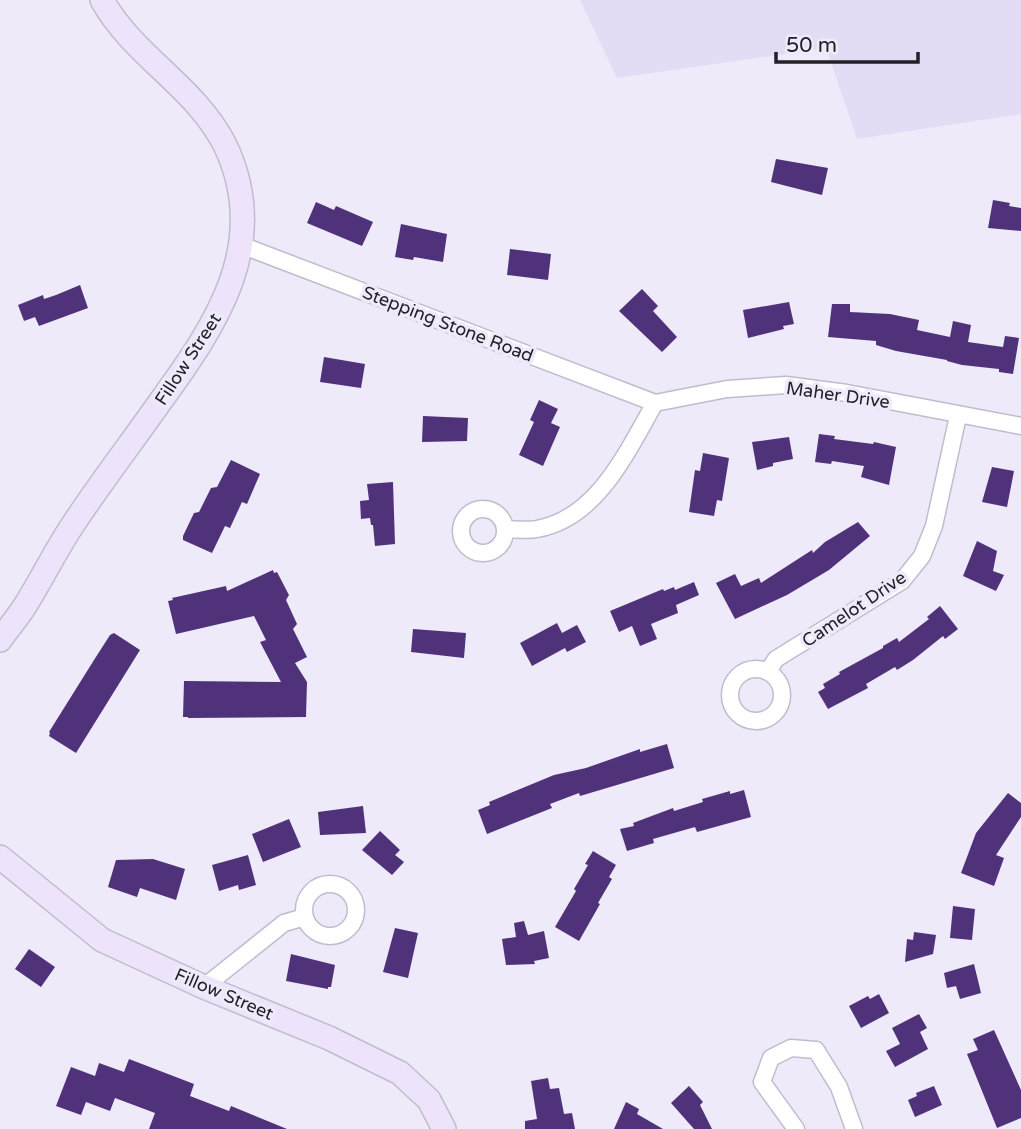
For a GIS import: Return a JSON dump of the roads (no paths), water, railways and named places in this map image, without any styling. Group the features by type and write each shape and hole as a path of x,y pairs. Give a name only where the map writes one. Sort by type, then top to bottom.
{"street":[{"name":"Fillow Street","path":"0,640 26,604 73,524 192,359 212,327 227,296 241,244 242,202 238,178 218,132 184,91 131,40 102,0"},
{"name":"Stepping Stone Road","path":"241,244 655,403"},
{"name":"Maher Drive","path":"655,403 727,389 786,385 847,393 1021,426"},
{"path":"505,529 537,529 574,515 606,485 655,403"},
{"name":"Camelot Drive","path":"768,671 776,659 902,581 922,556 934,526 958,415"},
{"name":"Fillow Street","path":"0,857 102,940 204,987 329,1038 400,1073 429,1100 444,1129"},
{"path":"204,987 284,923 305,917"},
{"path":"796,1129 762,1082 771,1058 791,1048 816,1050 839,1087 855,1129"}]}
